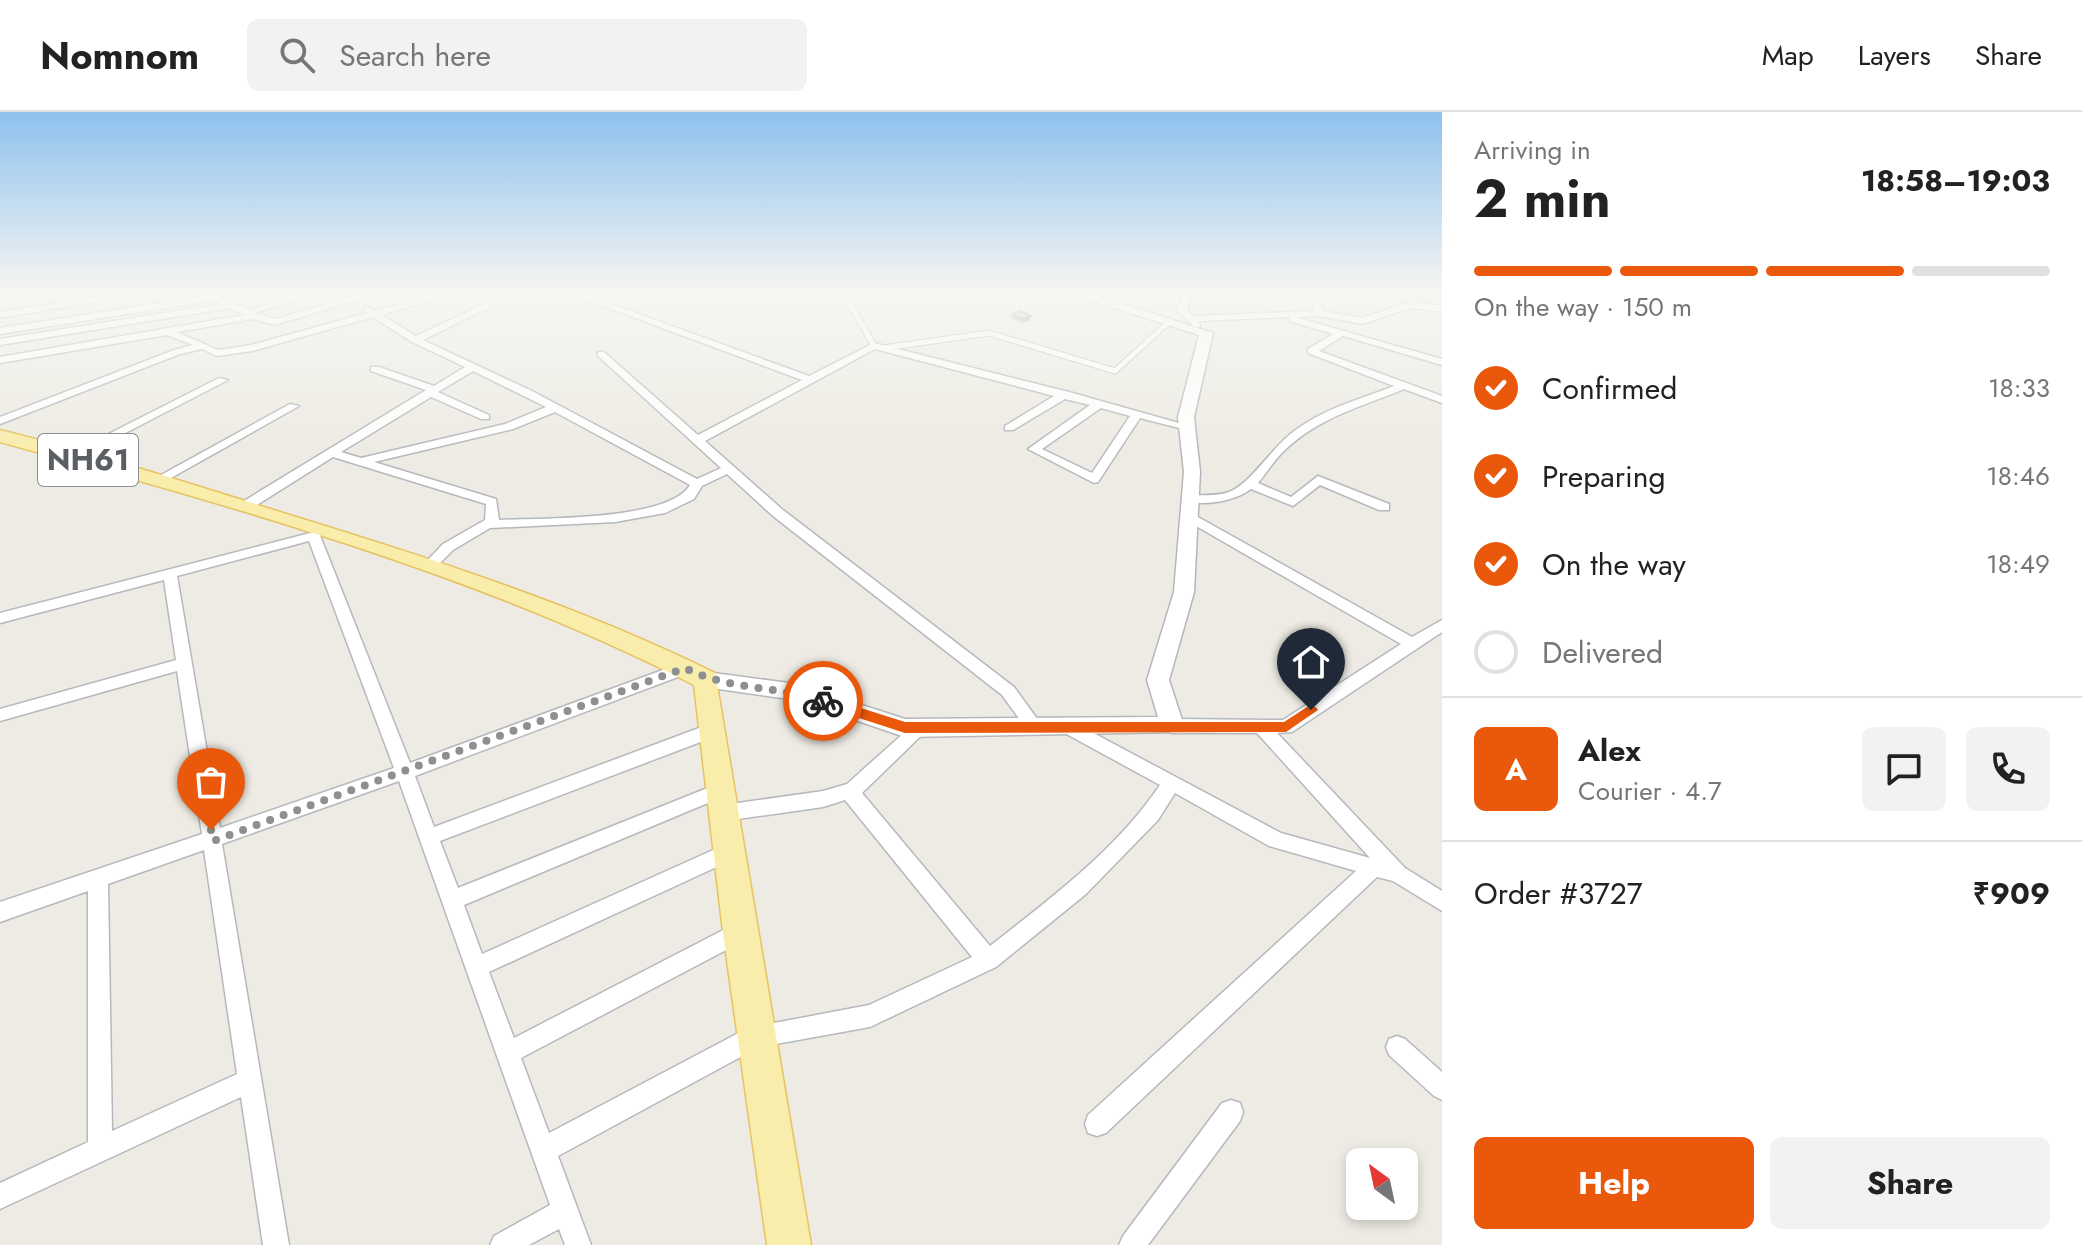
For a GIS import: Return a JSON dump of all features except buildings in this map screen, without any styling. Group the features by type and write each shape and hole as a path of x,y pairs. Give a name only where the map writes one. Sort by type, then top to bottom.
{"main road":[{"name":"NH61","path":"0,436 158,480 495,587 634,642 696,674"},
{"path":"696,674 713,730 740,932 789,1245"}],"street":[{"path":"0,360 85,346"},
{"path":"0,421 177,352 203,346 217,353 260,346"},
{"path":"427,346 554,408 697,484"},
{"path":"717,346 810,380"},
{"path":"1172,726 1158,680 1184,592 1192,472 1187,427 1188,346"},
{"path":"1320,346 1311,351 1442,400"},
{"path":"1383,346 1442,362"},
{"path":"696,441 878,347 1187,427"},
{"path":"601,354 778,513 1008,691 1035,727"},
{"path":"244,507 472,367"},
{"path":"375,369 431,390 485,417"},
{"path":"71,456 223,380"},
{"path":"1190,507 1239,495 1297,433 1330,415 1405,385"},
{"path":"1009,428 1065,394"},
{"path":"1099,404 1034,449 1094,479 1137,414"},
{"path":"158,480 294,406"},
{"path":"361,462 509,427 554,408"},
{"path":"331,453 492,502 492,524"},
{"path":"429,566 471,531 492,524 615,518 665,509 690,496 697,484 728,469"},
{"path":"1251,485 1293,502 1318,480 1384,507"},
{"path":"1190,507 1412,644"},
{"path":"0,618 314,536 405,772 578,1245"},
{"path":"170,574 276,1245"},
{"path":"0,912 696,674 797,692 905,728 1286,727 1442,625"},
{"path":"0,715 184,663"},
{"path":"1067,726 1276,840 1398,874"},
{"path":"1261,727 1398,874 1442,902"},
{"path":"452,900 723,801 823,799 849,791 921,728"},
{"path":"429,837 713,730"},
{"path":"543,1150 756,1036 870,1016 988,960 1079,888 1151,814 1171,784"},
{"path":"849,791 988,960"},
{"path":"477,967 729,852"},
{"path":"1097,1124 1374,867"},
{"path":"98,879 100,1150"},
{"path":"508,1053 740,932"},
{"path":"1397,1047 1442,1088"},
{"path":"0,1196 250,1080"},
{"path":"1132,1245 1231,1112"},
{"path":"503,1245 565,1211"}],"lane":[{"path":"878,347 887,346"},
{"path":"1032,346 1115,371 1153,346"}],"way so far":[{"path":"211,830 213,841 685,668 706,680 797,692 823,701"}],"route":[{"path":"823,701 905,728 1286,727 1311,710"}]}
